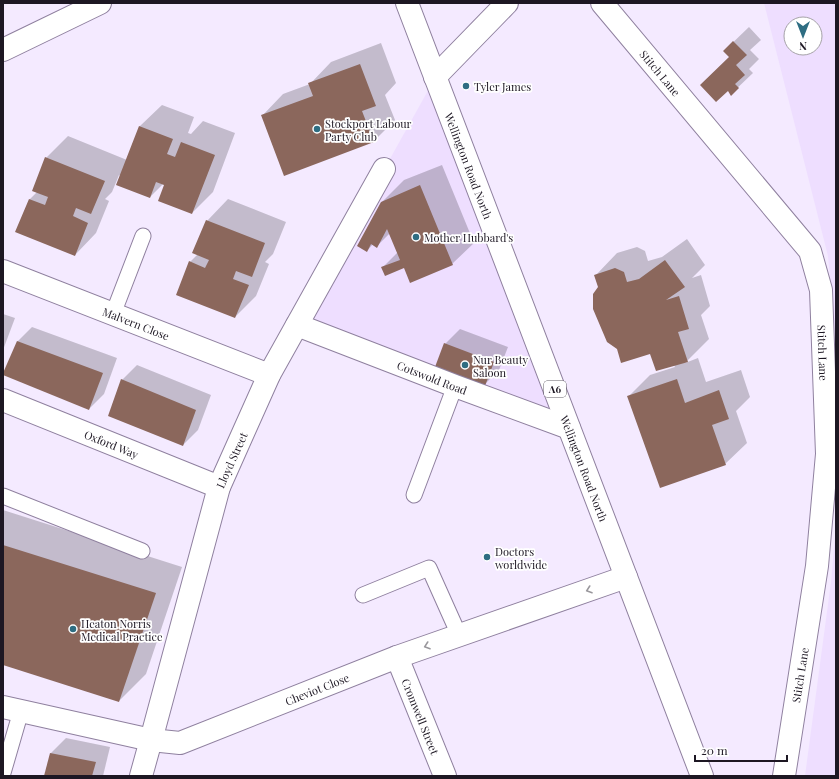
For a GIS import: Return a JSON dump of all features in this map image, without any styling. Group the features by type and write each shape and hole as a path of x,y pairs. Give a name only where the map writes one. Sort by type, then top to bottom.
{"main road":[{"path":"3,50 100,3"},
{"name":"Wellington Road North","path":"407,3 702,776"},
{"path":"435,77 507,3"},
{"name":"Stitch Lane","path":"602,3 810,251 821,290 827,454 817,566 784,776"},
{"name":"Lloyd Street","path":"141,776 219,487 269,375 384,169"},
{"name":"Malvern Close","path":"3,271 269,375"},
{"name":"Cotswold Road","path":"297,325 569,428"},
{"name":"Oxford Way","path":"3,400 219,487"},
{"name":"Cheviot Close","path":"12,709 151,740 180,743 397,657 626,577"},
{"name":"Cromwell Street","path":"397,657 445,776"}],"lane":[{"path":"113,314 143,236"},
{"path":"414,495 455,386"},
{"path":"3,496 142,550"},
{"path":"363,595 429,568 459,635"},
{"path":"3,773 12,709"}],"shaded area":[{"path":"764,3 836,3 836,345 828,256"},
{"path":"435,78 569,427 298,324"},
{"path":"836,525 836,776 805,776 831,582"}],"building":[{"path":"733,41 747,55 736,65 745,75 735,84 739,88 731,96 728,91 716,102 700,85 729,57 723,51"},
{"name":"Stockport Labour Party Club","path":"360,64 376,106 362,111 374,142 284,176 261,115 313,96 308,83"},
{"path":"139,126 173,139 167,154 175,157 181,142 215,155 192,214 158,201 164,185 156,182 150,198 116,185"},
{"path":"45,157 105,181 91,214 76,208 73,216 88,223 75,256 15,232 29,199 45,205 48,197 32,191"},
{"name":"Mother Hubbard's","path":"420,185 453,265 410,283 404,268 385,276 381,267 400,260 387,229 377,248 371,244 367,252 357,246 381,202"},
{"path":"206,220 265,243 252,277 236,271 233,279 249,285 235,318 176,295 189,261 205,268 209,260 192,253"},
{"path":"665,260 685,287 666,300 679,296 689,329 678,332 688,362 656,371 650,354 621,363 617,349 607,342 593,309 593,294 598,287 594,275 615,268 624,272 627,282 639,279"},
{"path":"17,341 103,373 89,410 3,375"},
{"name":"Nur Beauty Saloon","path":"444,343 494,362 485,386 435,367"},
{"path":"121,379 196,410 183,446 108,416"},
{"path":"677,379 685,403 719,390 729,419 712,425 726,465 660,488 627,396"},
{"name":"Heaton Norris Medical Practice","path":"3,545 156,593 119,702 3,665"},
{"path":"50,753 96,762 92,776 44,776"}],"place":[{"name":"Tyler James","path":"466,86"},
{"name":"Stockport Labour Party Club","path":"317,129"},
{"name":"Mother Hubbard's","path":"416,237"},
{"name":"Nur Beauty Saloon","path":"465,365"},
{"name":"Doctors worldwide","path":"487,557"},
{"name":"Heaton Norris Medical Practice","path":"73,629"}]}
